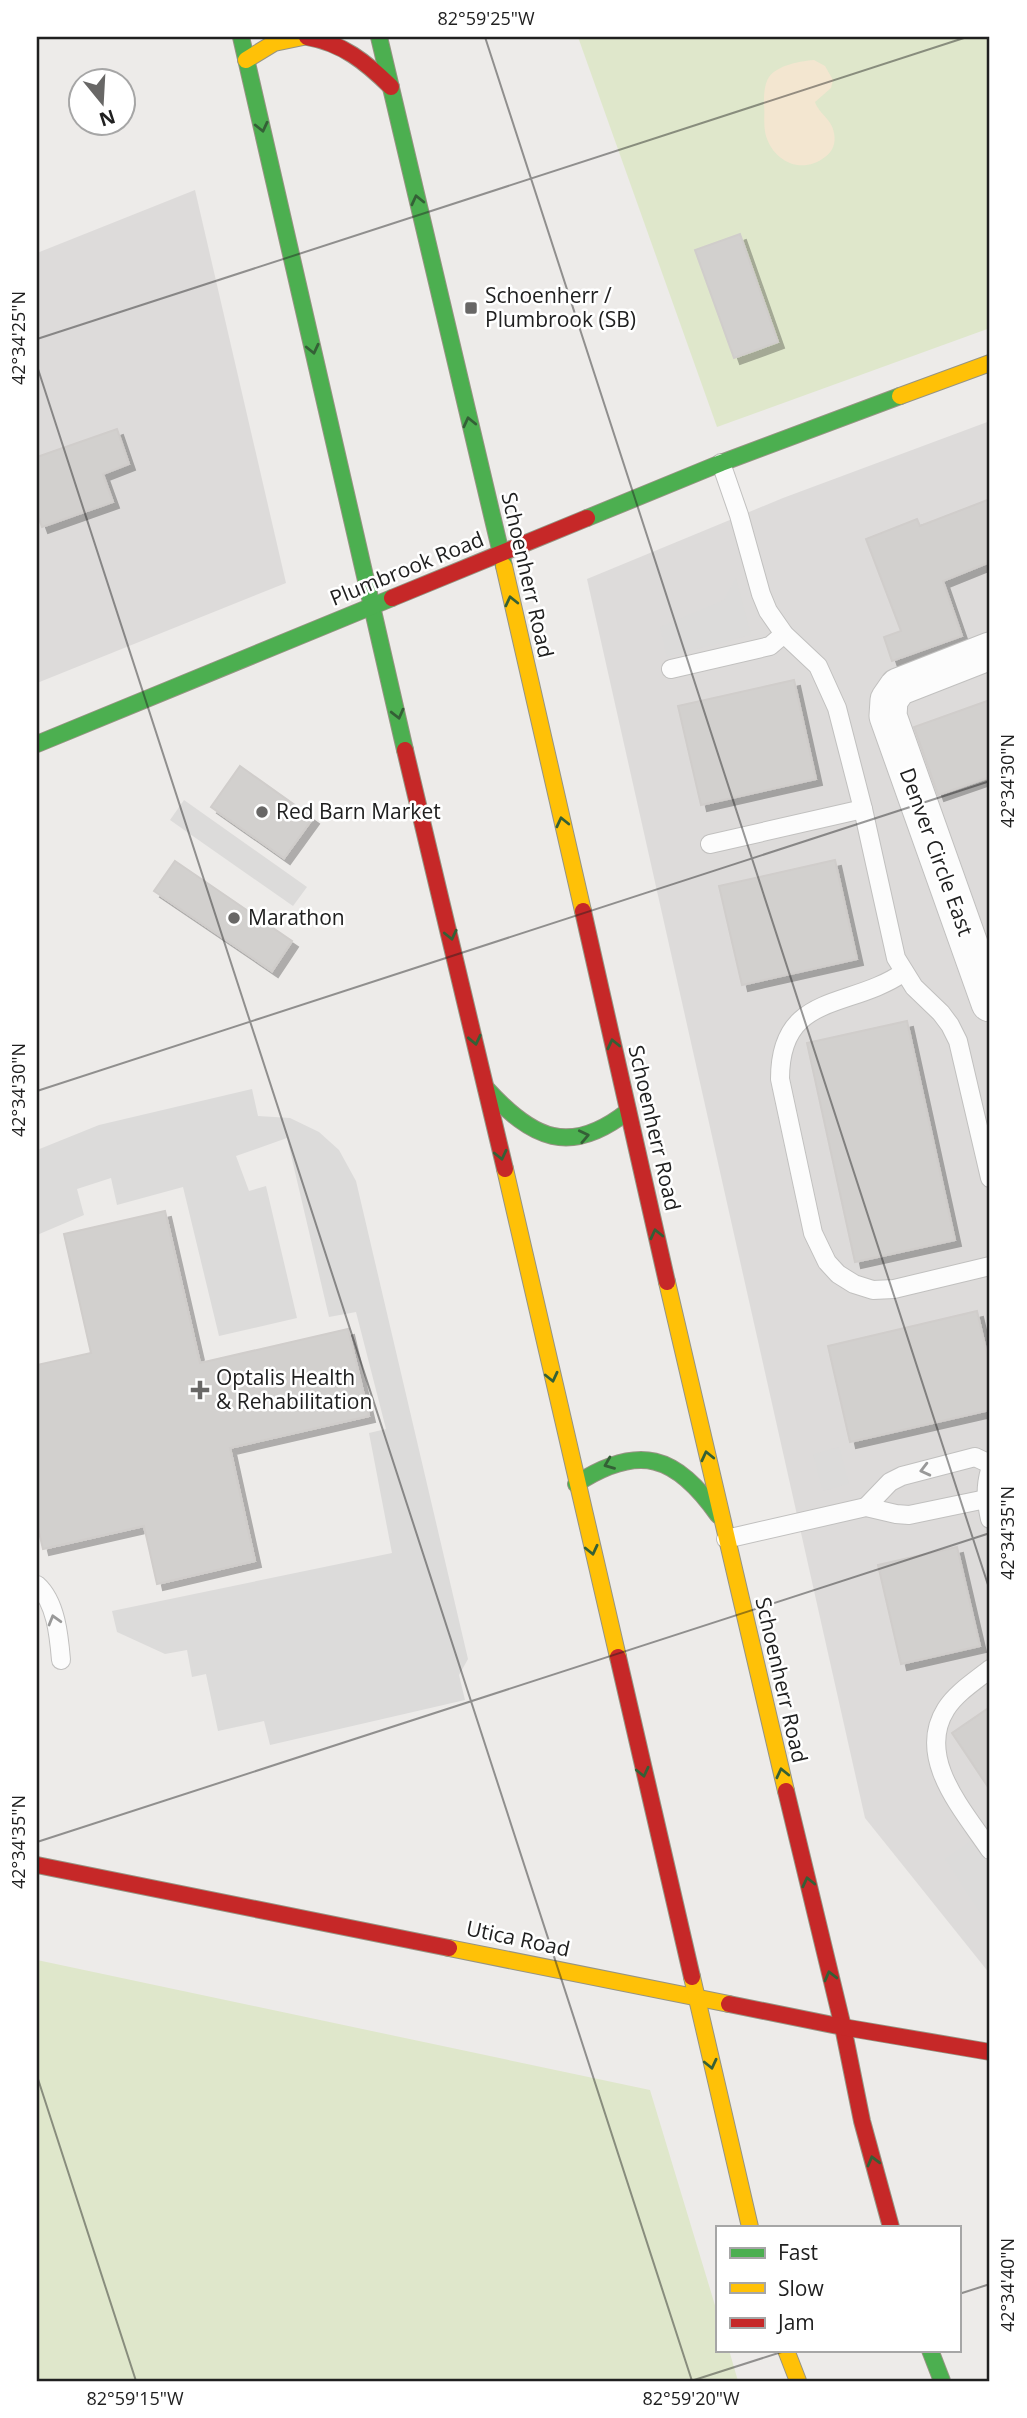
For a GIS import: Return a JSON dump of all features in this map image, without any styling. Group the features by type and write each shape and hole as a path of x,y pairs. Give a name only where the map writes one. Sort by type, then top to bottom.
{"main road":[{"path":"241,37 750,2226"},
{"path":"246,60 274,43 304,37 319,38 352,52 391,88"},
{"name":"Schoenherr Road","path":"379,37 724,1531 843,2027 862,2121 891,2226"},
{"name":"Plumbrook Road","path":"37,744 721,463 990,363"},
{"path":"485,1088 517,1121 557,1139 579,1138 599,1133 615,1124 628,1111"},
{"path":"576,1484 592,1471 624,1458 642,1458 662,1463 681,1473 696,1486 709,1501 724,1531"},
{"name":"Utica Road","path":"37,1865 695,1998 990,2052"},
{"path":"787,2352 798,2381"},
{"path":"931,2352 942,2381"}],"street":[{"name":"Denver Circle East","path":"990,651 898,687 889,700 888,716 990,1003"}],"lane":[{"path":"721,463 768,611 784,634 818,666 827,682 845,734 896,958 914,987 941,1013 958,1041 990,1178"},
{"path":"671,669 770,646 784,634"},
{"path":"710,844 863,808"},
{"path":"904,972 873,990 825,1004 808,1013 797,1022 785,1040 780,1058 780,1079 813,1233 827,1262 838,1274 854,1284 873,1290 894,1289 990,1266"},
{"path":"866,1507 890,1482 902,1476 975,1457 990,1464"},
{"path":"990,1470 986,1483 990,1519"},
{"path":"724,1531 866,1507 909,1515 986,1499"},
{"path":"37,1585 43,1590 52,1611 59,1637 61,1660"},
{"path":"990,1669 961,1692 946,1709 938,1730 936,1750 940,1770 949,1788 990,1850"}],"shaded area":[{"path":"195,190 286,583 37,683 37,253"},
{"path":"990,421 990,1974 865,1818 587,579 783,498"},
{"path":"736,578 751,635 667,657 660,627 724,600"},
{"path":"184,800 307,887 293,906 170,820"},
{"path":"252,1089 258,1116 290,1118 319,1132 339,1150 356,1181 468,1659 459,1675 465,1700 270,1745 264,1721 218,1731 206,1674 192,1677 187,1650 165,1654 117,1632 112,1611 392,1553 369,1433 386,1429 356,1312 329,1317 287,1138 236,1156 249,1191 266,1186 297,1318 219,1336 183,1187 117,1205 111,1178 77,1189 84,1215 37,1235 37,1150 99,1125"},
{"path":"839,1447 849,1484 823,1491 813,1454"},
{"path":"971,1841 990,1870 990,1927 945,1859"}],"green space":[{"path":"578,37 990,37 990,328 717,427"},
{"path":"37,1960 650,2090 716,2309 716,2352 730,2352 738,2381 37,2381"}],"sand":[{"path":"814,60 825,66 833,80 831,88 815,102 833,128 835,137 832,149 825,157 807,165 798,165 775,153 766,136 766,83 778,69"}],"building":[{"path":"740,234 778,342 734,358 695,250"},
{"path":"117,429 129,464 103,474 113,502 42,527 37,513 37,457"},
{"path":"990,499 990,562 943,581 962,636 892,661 884,637 901,631 866,539 917,519 920,526"},
{"path":"794,680 816,779 701,805 678,706"},
{"path":"990,700 990,777 938,795 914,727"},
{"name":"Red Barn Market","path":"240,766 313,818 284,858 211,807"},
{"path":"835,860 857,959 742,985 719,886"},
{"path":"175,861 292,941 272,971 154,891"},
{"path":"907,1021 955,1240 855,1262 807,1043"},
{"name":"Optalis Health & Rehabilitation","path":"165,1211 200,1363 348,1329 369,1416 230,1448 255,1561 157,1584 144,1526 43,1549 37,1524 37,1365 91,1353 64,1234"},
{"path":"977,1311 990,1367 990,1410 850,1442 828,1346"},
{"path":"957,1547 980,1646 901,1664 878,1565"},
{"path":"990,1707 990,1790 952,1733"}],"traffic: fast":[{"path":"241,37 405,750"},
{"path":"379,37 504,566"},
{"path":"587,518 721,463 900,396"},
{"path":"37,744 392,598"},
{"path":"486,1088 519,1120 552,1136 588,1134 628,1111"},
{"path":"576,1484 619,1463 638,1460 655,1462 671,1468 687,1479 718,1515"},
{"path":"931,2352 942,2381"}],"traffic: slow":[{"path":"246,60 274,43 303,37"},
{"path":"900,396 990,363"},
{"path":"504,566 583,911"},
{"path":"505,1169 618,1657"},
{"path":"667,1282 786,1791"},
{"path":"449,1948 729,2004"},
{"path":"692,1977 750,2226"},
{"path":"787,2352 798,2381"}],"traffic: jam":[{"path":"307,37 331,44 353,55 391,87"},
{"path":"392,598 587,518"},
{"path":"405,750 505,1169"},
{"path":"583,911 667,1282"},
{"path":"618,1657 692,1977"},
{"path":"786,1791 843,2027 862,2121 891,2226"},
{"path":"37,1865 449,1948"},
{"path":"729,2004 990,2052"}],"place":[{"name":"Schoenherr / Plumbrook (SB)","path":"471,308"},
{"name":"Red Barn Market","path":"262,812"},
{"name":"Marathon","path":"234,918"},
{"name":"Optalis Health & Rehabilitation","path":"200,1390"}]}
